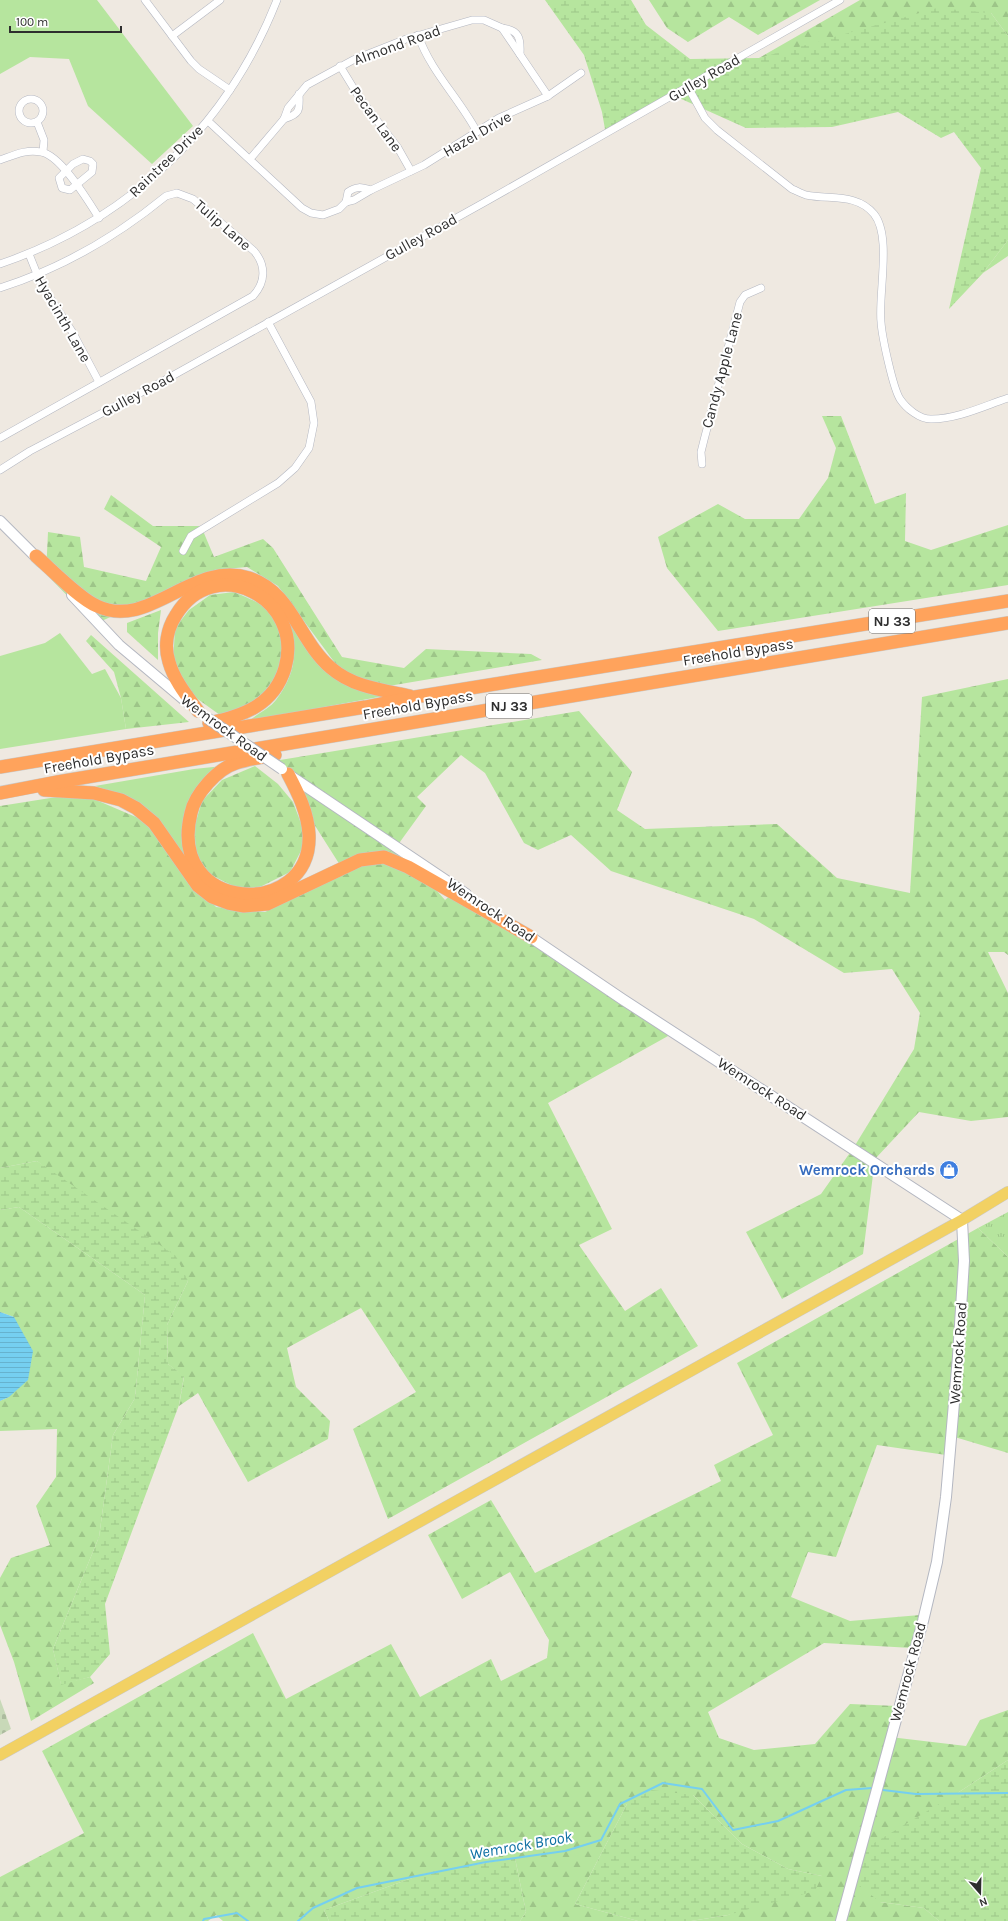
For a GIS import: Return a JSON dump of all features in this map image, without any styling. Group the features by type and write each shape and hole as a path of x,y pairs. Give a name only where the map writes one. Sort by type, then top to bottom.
{"highway":[{"path":"36,556 90,602 110,611 120,612 138,610 200,580 216,576 237,575 257,581 270,589 282,601 318,654 331,669 344,677 365,686 415,697"},
{"path":"33,761 217,722 242,715 257,708 272,694 280,679 286,664 288,643 284,625 274,608 265,599 252,591 230,586 208,589 188,600 173,619 167,640 169,662 176,680 203,714"},
{"name":"Freehold Bypass","path":"0,767 365,707 415,697 1008,601"},
{"name":"Freehold Bypass","path":"5,792 65,780 1008,623"},
{"path":"285,772 300,797 309,833 306,855 300,868 283,885 262,894 236,894 226,891 212,883 203,875 193,860 189,847 188,833 189,820 195,801 210,781 234,763 308,748 400,724"},
{"path":"5,792 80,791 115,798 130,804 154,823 198,886 212,897 228,904 244,906 267,904 360,860 384,857 408,867 531,937"}],"main road":[{"path":"0,1754 962,1220 1008,1192"}],"street":[{"path":"145,0 199,69 230,90"},
{"path":"172,36 220,0"},
{"name":"Raintree Drive","path":"0,264 29,254 67,236 99,218 154,177 208,122 230,90 254,49 275,0"},
{"name":"Gulley Road","path":"0,470 30,451 163,381 688,88 840,0"},
{"name":"Almond Road","path":"250,159 284,119 288,108 307,85 353,60 418,35 472,20 484,20 502,28 512,29 517,34 521,43 520,54"},
{"name":"Almond Road","path":"502,28 513,47 520,54 548,96"},
{"path":"418,35 432,67 462,106 477,132"},
{"name":"Pecan Lane","path":"340,66 359,97 398,148 411,171"},
{"name":"Hazel Drive","path":"208,122 302,208 311,213 323,215 339,209 346,202 354,200 371,190 411,171 499,118 548,96 581,73"},
{"path":"688,88 705,118 717,130 792,189 806,195 846,198 866,206 875,216 881,232 883,252 881,322 895,387 900,399 916,415 930,420 946,418 1008,398"},
{"path":"37,122 44,140 44,152"},
{"path":"0,160 25,151 44,152 66,171 78,185 99,218"},
{"path":"80,159 90,161 92,164 92,172 70,190 62,188 59,178 66,171 80,159"},
{"name":"Hazel Drive","path":"346,202 348,192 353,188 359,186 371,190"},
{"name":"Tulip Lane","path":"0,288 37,275 79,256 102,243 143,215 166,196 178,193 193,199 249,246 259,258 263,279 253,296 0,438"},
{"name":"Hyacinth Lane","path":"29,254 37,275 52,302 73,333 99,382"},
{"name":"Candy Apple Lane","path":"702,464 701,452 740,302 745,295 761,288"},
{"path":"183,551 191,536 278,483 295,468 309,448 314,423 311,402 268,322"},
{"name":"Wemrock Road","path":"0,520 36,556 119,645 203,714 285,772 622,999 962,1220 964,1274 946,1497 940,1543 922,1621 841,1921"}],"green space":[{"path":"0,0 97,0 193,126 152,164 88,106 69,59 30,57 0,74"},
{"path":"545,0 631,0 646,25 690,59 759,58 937,8 991,13 1008,36 1008,240 983,273 949,309 981,168 954,132 941,138 898,112 832,127 746,128 677,97 606,135 602,112 584,55"},
{"path":"649,0 820,0 758,35 729,17 688,42 667,28"},
{"path":"860,0 1008,0 1008,36 991,13 759,58"},
{"path":"1008,240 1008,256 983,273"},
{"path":"822,416 841,416 875,504 906,493 905,541 931,550 1008,525 1008,585 718,631 667,568 658,537 718,504 745,519 799,519 828,478 836,448"},
{"path":"111,495 153,526 201,526 214,557 263,539 273,548 342,657 404,668 426,649 531,654 542,660 365,690 338,667 278,586 247,567 214,570 95,624 46,574 48,532 80,537 84,567 146,581 161,547 104,509"},
{"path":"234,592 257,602 272,613 280,629 283,641 282,654 280,666 275,677 268,688 259,697 246,706 220,715 192,695 173,664 175,628 189,610 210,595"},
{"path":"161,610 158,633 158,660 127,632 127,623"},
{"path":"289,620 320,664 384,696 249,721 276,700 288,680 294,652 292,631"},
{"path":"60,633 92,674 105,669 121,698 126,729 0,749 0,656 45,643"},
{"path":"91,635 189,722 126,729 121,698 114,672 86,641"},
{"path":"1008,679 1008,955 1004,952 988,952 1008,993 1008,1117 971,1121 919,1112 875,1159 863,1254 782,1299 746,1232 821,1194 854,1147 914,1049 920,1013 892,969 844,973 754,919 611,871 571,835 538,850 524,843 485,773 461,755 417,797 426,806 397,846 445,900 458,889 677,1031 548,1103 612,1229 579,1245 625,1311 661,1288 698,1346 388,1519 353,1429 416,1392 361,1308 287,1348 296,1387 330,1421 328,1439 248,1482 198,1393 179,1406 184,1377 168,1364 167,1325 188,1281 37,1161 0,1168 0,806 63,796 89,797 143,820 216,907 265,912 345,873 274,761 579,711 632,772 617,810 645,829 777,824 837,878 910,893 922,697"},
{"path":"223,766 194,792 182,827 188,863 119,794 95,786 194,769"},
{"path":"255,766 278,784 293,802 302,826 303,847 290,872 260,887 239,889 207,873 196,853 194,828 202,801 222,780"},
{"path":"37,1161 176,1256 188,1281 167,1325 168,1364 184,1376 179,1405 105,1604 110,1654 90,1677 61,1685 53,1649 99,1537 113,1435 135,1398 145,1295 19,1207 0,1210 0,1168"},
{"path":"19,1207 145,1295 135,1398 113,1435 99,1537 53,1649 61,1684 90,1677 94,1683 31,1721 14,1662 0,1625 0,1578 11,1558 50,1545 36,1506 56,1477 57,1429 0,1431 0,1401 9,1397 14,1317 0,1312 0,1210"},
{"path":"1008,1212 1008,1257 978,1228"},
{"path":"978,1228 1008,1257 1008,1453 948,1435 946,1455 877,1445 836,1557 808,1552 791,1597 850,1621 920,1615 912,1648 824,1643 708,1712 719,1738 754,1750 815,1744 850,1704 897,1706 890,1737 966,1746 980,1720 1008,1710 1008,1760 959,1792 880,1902 924,1908 939,1921 691,1921 728,1915 822,1876 788,1869 742,1844 693,1795 627,1804 575,1904 638,1921 520,1921 526,1912 515,1858 423,1874 324,1910 329,1921 223,1921 216,1915 208,1921 0,1921 0,1877 84,1833 42,1751 253,1633 286,1699 391,1644 420,1697 491,1659 501,1681 547,1658 549,1640 510,1572 462,1599 428,1535 491,1500 535,1573 721,1481 714,1465 773,1435 737,1363"},
{"path":"0,1699 11,1729 0,1735"},
{"path":"1008,1760 1008,1921 939,1921 924,1908 880,1902 851,1879 859,1852 959,1792"},
{"path":"652,1790 693,1795 742,1844 788,1869 822,1876 815,1891 728,1915 691,1921 638,1921 575,1904 627,1804"},
{"path":"515,1858 526,1912 520,1921 329,1921 324,1910 423,1874"}],"water":[{"path":"0,1312 14,1317 33,1351 28,1380 9,1397 0,1401"}],"waterway":[{"name":"Wemrock Brook","path":"298,1921 313,1908 357,1888 486,1862 565,1851 601,1840 620,1804 663,1783 702,1789 733,1830 778,1821 846,1790 872,1788"},
{"name":"Wemrock Brook","path":"883,1790 916,1794 1008,1793"},
{"name":"Wemrock Brook","path":"203,1921 204,1919 237,1913 248,1921"}],"place":[{"name":"Wemrock Orchards","path":"949,1170"}]}
